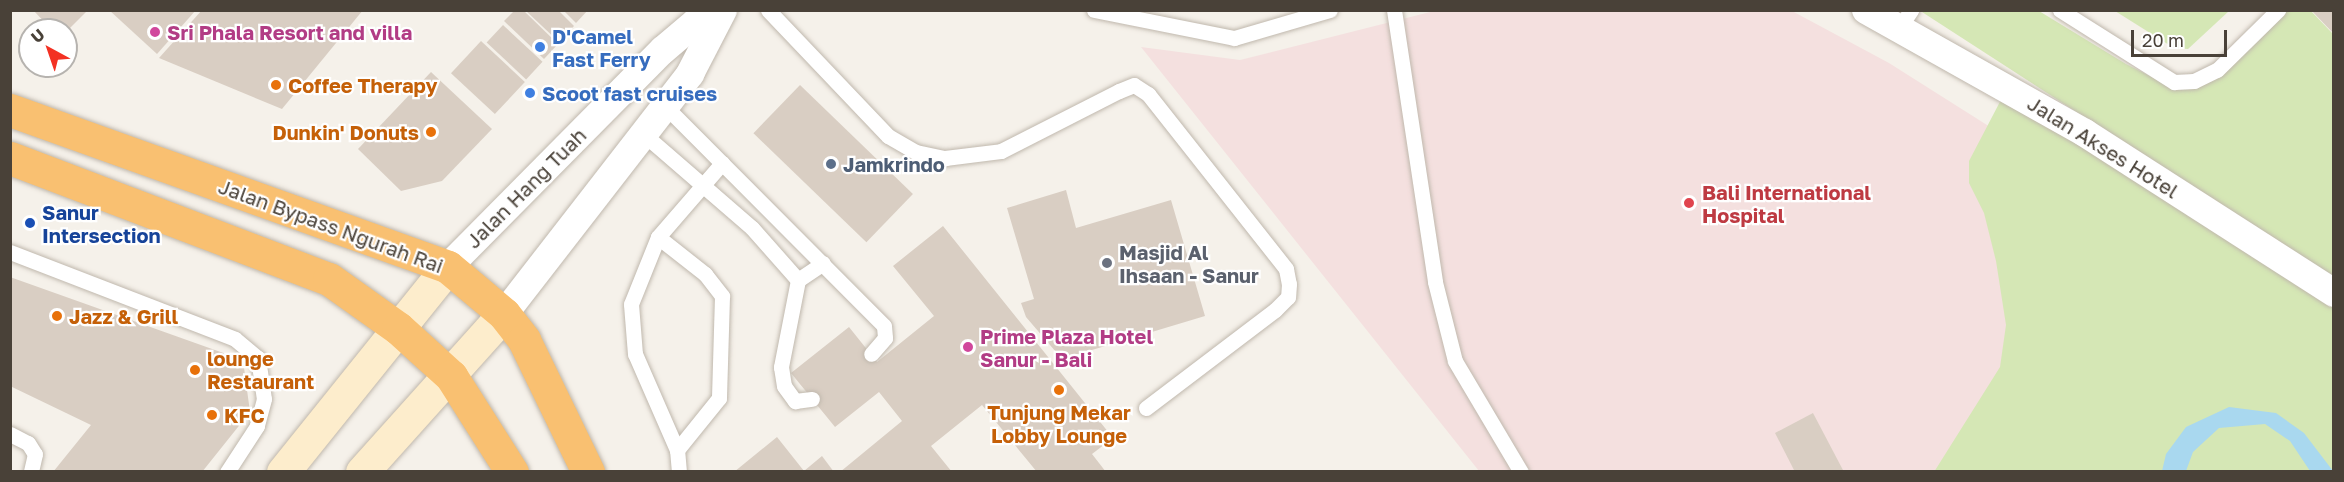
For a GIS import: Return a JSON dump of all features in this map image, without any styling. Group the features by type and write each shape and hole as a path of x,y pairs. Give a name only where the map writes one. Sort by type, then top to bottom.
{"highway":[{"name":"Jalan Bypass Ngurah Rai","path":"10,110 448,267 504,314 533,355 588,471"},
{"path":"10,158 308,269 398,328 451,376 512,471"}],"main road":[{"name":"Jalan Hang Tuah","path":"283,471 448,267"},
{"name":"Jalan Hang Tuah","path":"362,471 451,376 504,314"}],"street":[{"name":"Jalan Akses Hotel","path":"1866,10 1905,19 2334,293"},
{"name":"Jalan Hang Tuah","path":"504,314 640,132 706,50 722,11"},
{"name":"Jalan Hang Tuah","path":"448,267 663,50 696,22 722,11"}],"lane":[{"path":"768,10 888,136 916,152 945,158 1000,151 1134,85 1148,94 1286,269 1289,284 1288,297 1275,310 1146,408"},
{"path":"1094,10 1234,38 1330,10"},
{"path":"1394,10 1435,282 1455,361 1521,471"},
{"path":"2060,10 2174,82 2194,81 2217,70 2278,10"},
{"path":"663,104 884,326 885,338 871,354"},
{"path":"640,132 702,182 798,280"},
{"path":"679,471 677,450 648,390 630,328 631,304 658,237 702,182 722,163"},
{"path":"658,237 705,274 722,296 718,398 677,450"},
{"path":"10,252 235,339 258,358 264,399 257,426 227,471"},
{"path":"812,399 795,401 783,386 781,367 798,280 823,263"},
{"path":"10,434 28,443 35,454 31,471"}],"shaded area":[{"name":"Bali International Hospital","path":"1438,10 1792,11 1889,63 2333,344 2333,471 1479,471 1141,47 1240,60"}],"green space":[{"path":"2039,11 2126,64 2166,84 2184,87 2285,11 2311,11 2333,34 2333,278 1922,12"},
{"path":"2115,11 2229,11 2188,49 2174,48"},
{"path":"2003,96 2333,303 2333,471 1934,472 2000,367 2006,325 1996,261 1984,213 1969,183 1969,161"}],"water":[{"path":"2229,407 2276,413 2304,433 2333,471 2310,471 2290,441 2265,424 2219,428 2193,452 2186,471 2162,471 2166,454 2186,427"}],"building":[{"path":"33,10 88,10 78,20 78,18 41,18"},
{"name":"Sri Phala Resort and villa","path":"109,10 196,10 157,54"},
{"path":"202,10 363,10 282,109 159,58"},
{"path":"515,10 523,10 558,44 544,59 504,21"},
{"path":"525,10 558,10 574,26 559,42"},
{"path":"563,10 588,10 576,23"},
{"path":"2311,10 2334,10 2334,34"},
{"path":"503,25 542,62 526,79 487,43"},
{"path":"481,41 525,82 495,114 451,73"},
{"name":"Dunkin' Donuts","path":"431,72 492,129 442,181 401,191 358,149"},
{"name":"Jamkrindo","path":"800,85 913,194 866,242 753,133"},
{"name":"Masjid Al Ihsaan - Sanur","path":"1066,190 1076,228 1171,200 1205,316 1062,359 1026,317 1021,303 1034,299 1007,208"},
{"name":"Prime Plaza Hotel Sanur - Bali","path":"943,226 1113,438 1092,454 1106,472 1037,472 982,405 931,446 952,472 840,472 902,421 879,392 835,427 791,373 849,327 877,362 934,316 893,266"},
{"path":"10,277 243,360 250,412 202,472 53,472 91,425 10,386"},
{"path":"1813,413 1844,472 1795,472 1775,433"},
{"path":"777,437 804,471 822,456 834,472 734,472"}],"place":[{"name":"Sri Phala Resort and villa","path":"155,32"},
{"name":"D'Camel Fast Ferry","path":"540,47"},
{"name":"Coffee Therapy","path":"276,85"},
{"name":"Scoot fast cruises","path":"530,93"},
{"name":"Dunkin' Donuts","path":"431,132"},
{"name":"Jamkrindo","path":"831,164"},
{"name":"Bali International Hospital","path":"1689,203"},
{"name":"Sanur Intersection","path":"30,223"},
{"name":"Masjid Al Ihsaan - Sanur","path":"1107,263"},
{"name":"Jazz & Grill","path":"57,316"},
{"name":"Prime Plaza Hotel Sanur - Bali","path":"968,347"},
{"name":"lounge Restaurant","path":"195,370"},
{"name":"Tunjung Mekar Lobby Lounge","path":"1059,390"},
{"name":"KFC","path":"212,415"}]}
